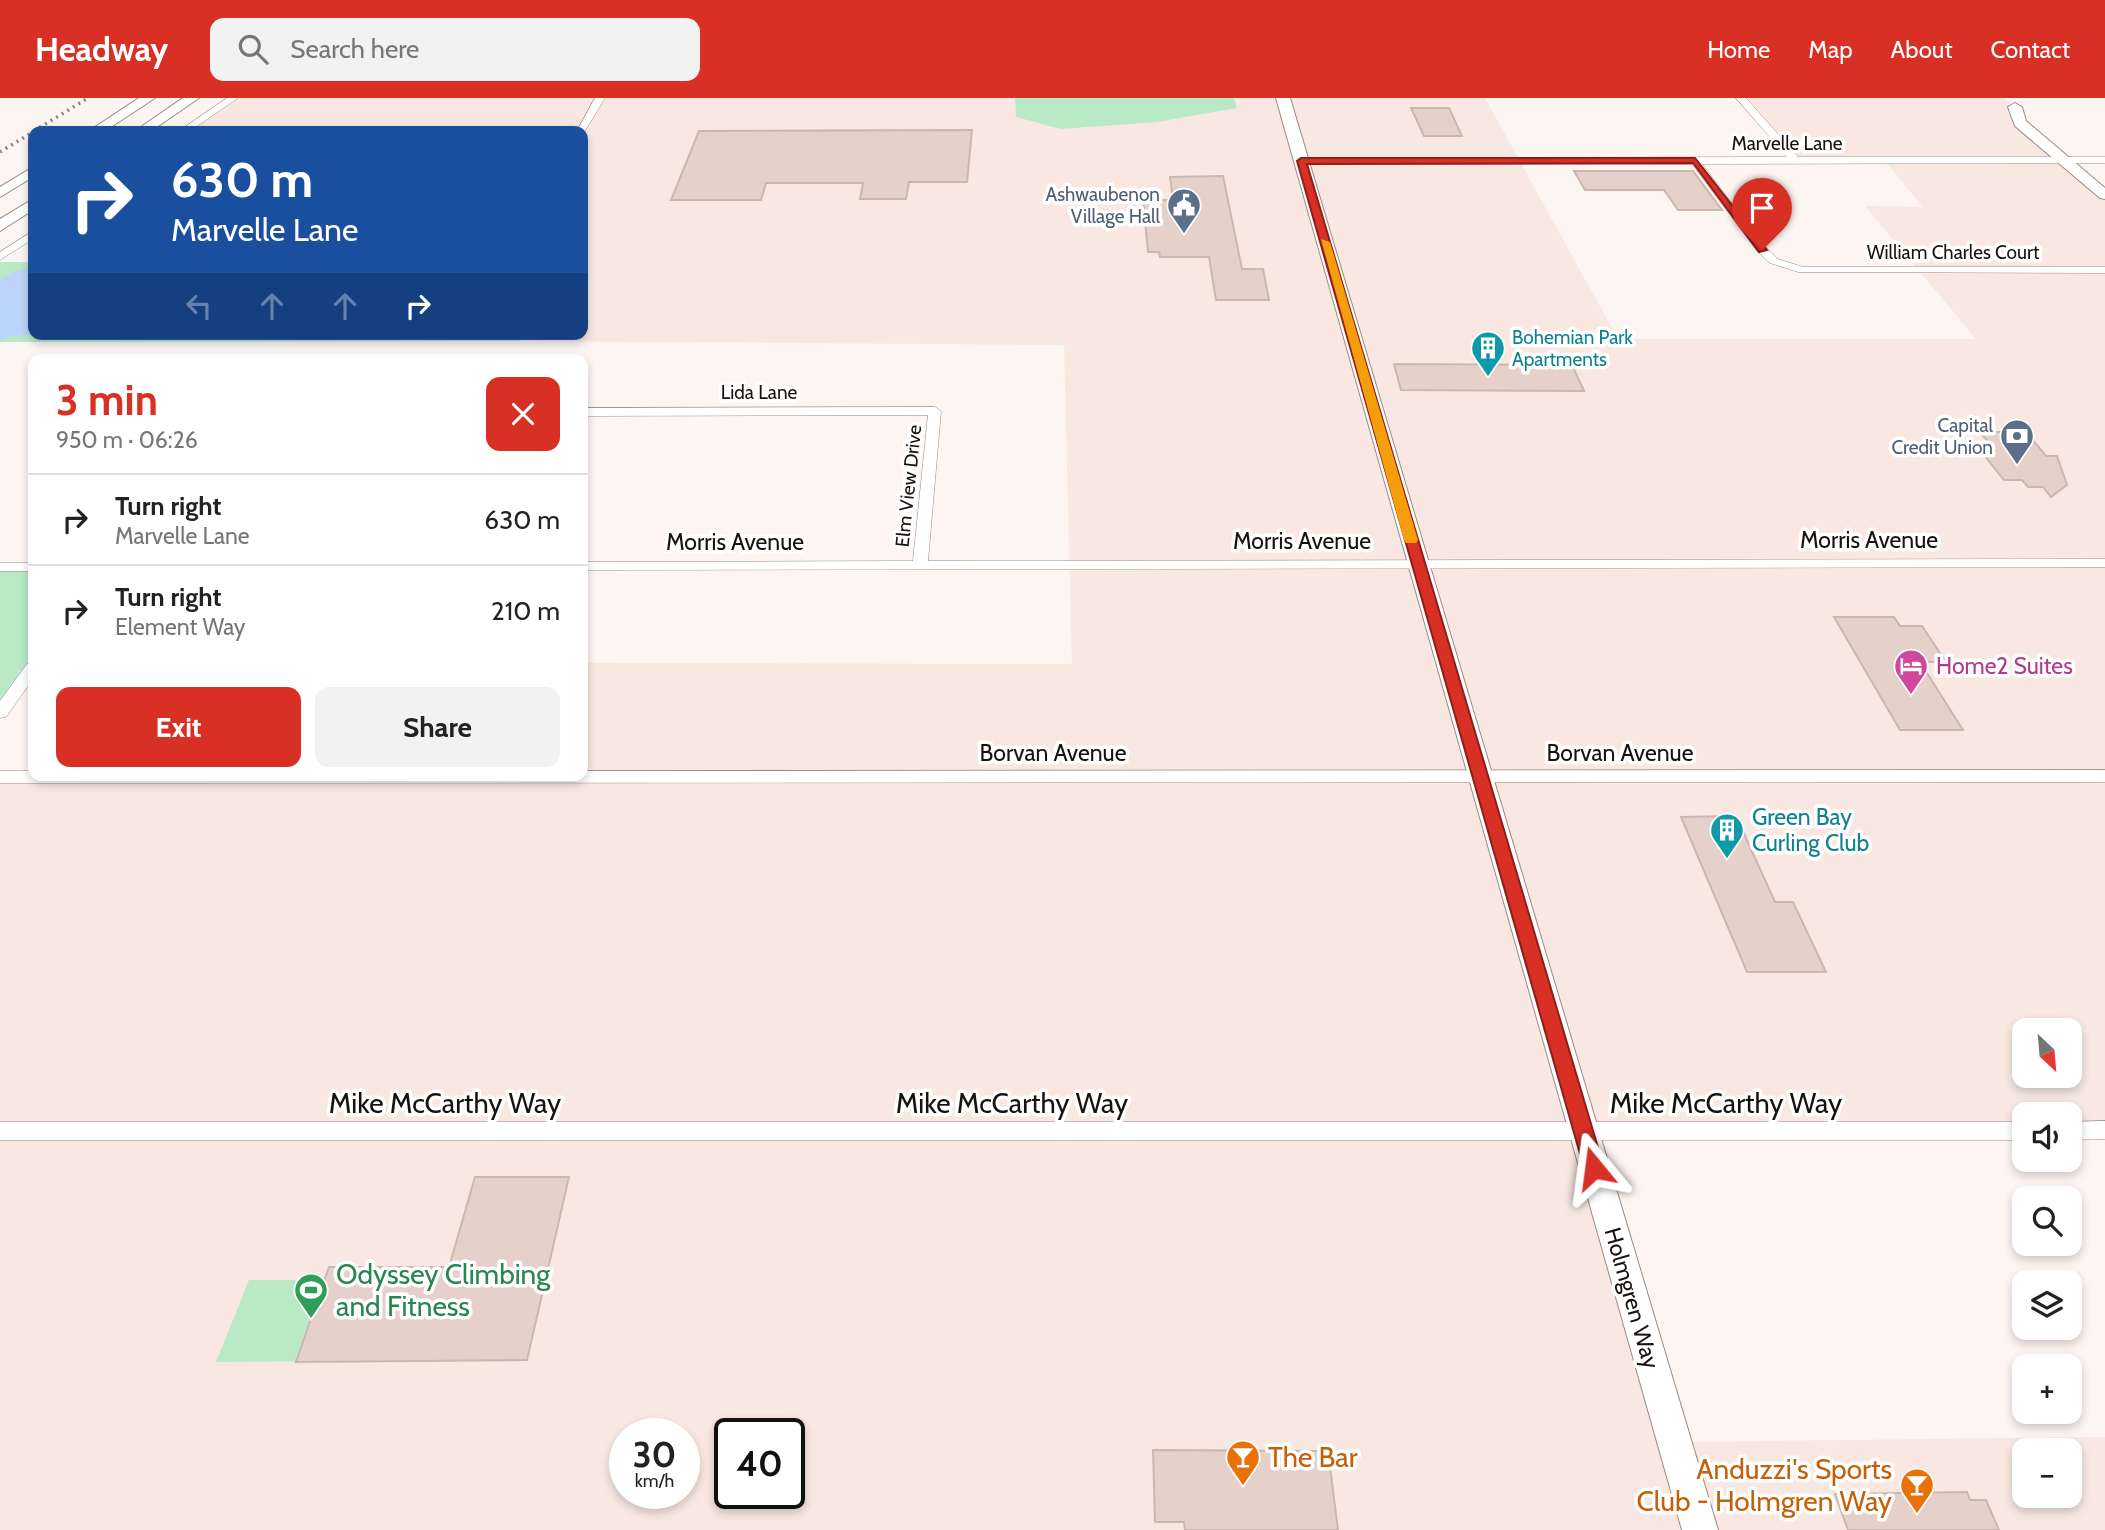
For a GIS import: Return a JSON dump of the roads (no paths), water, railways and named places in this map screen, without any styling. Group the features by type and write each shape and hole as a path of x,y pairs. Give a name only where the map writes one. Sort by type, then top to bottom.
{"street":[{"path":"104,126 148,98"},
{"path":"150,126 192,98"},
{"path":"191,126 233,98"},
{"path":"585,126 600,98"},
{"name":"Holmgren Way","path":"1283,98 1700,1530"},
{"path":"1741,98 1795,160"},
{"path":"2009,103 2043,122"},
{"path":"2009,103 2020,123 2105,195"},
{"path":"2070,145 2105,174"},
{"name":"William Charles Court","path":"1695,160 1762,250 1774,261 1802,270 2105,270"},
{"name":"Marvelle Lane","path":"1301,161 2105,160"},
{"path":"0,192 28,174"},
{"path":"0,226 28,207"},
{"path":"0,257 28,237"},
{"name":"Lida Lane","path":"588,412 935,411"},
{"name":"Elm View Drive","path":"920,565 935,411"},
{"name":"Morris Avenue","path":"588,565 2105,563"},
{"path":"0,567 28,566"},
{"path":"0,713 28,675"},
{"name":"Borvan Avenue","path":"588,777 2105,776"},
{"name":"Borvan Avenue","path":"0,777 28,777"},
{"name":"Mike McCarthy Way","path":"0,1132 2012,1130"},
{"path":"2082,1130 2105,1130"}],"water":[{"path":"28,268 28,335 0,340 0,280 13,272"}],"railway":[{"path":"42,126 88,98"},
{"path":"0,152 28,135"}],"place":[{"name":"Ashwaubenon Village Hall","path":"1184,235"},
{"name":"Bohemian Park Apartments","path":"1488,378"},
{"name":"Capital Credit Union","path":"2017,466"},
{"name":"Home2 Suites","path":"1911,696"},
{"name":"Green Bay Curling Club","path":"1727,860"},
{"name":"Odyssey Climbing and Fitness","path":"311,1320"},
{"name":"The Bar","path":"1243,1487"},
{"name":"Anduzzi's Sports Club - Holmgren Way","path":"1917,1515"}]}
